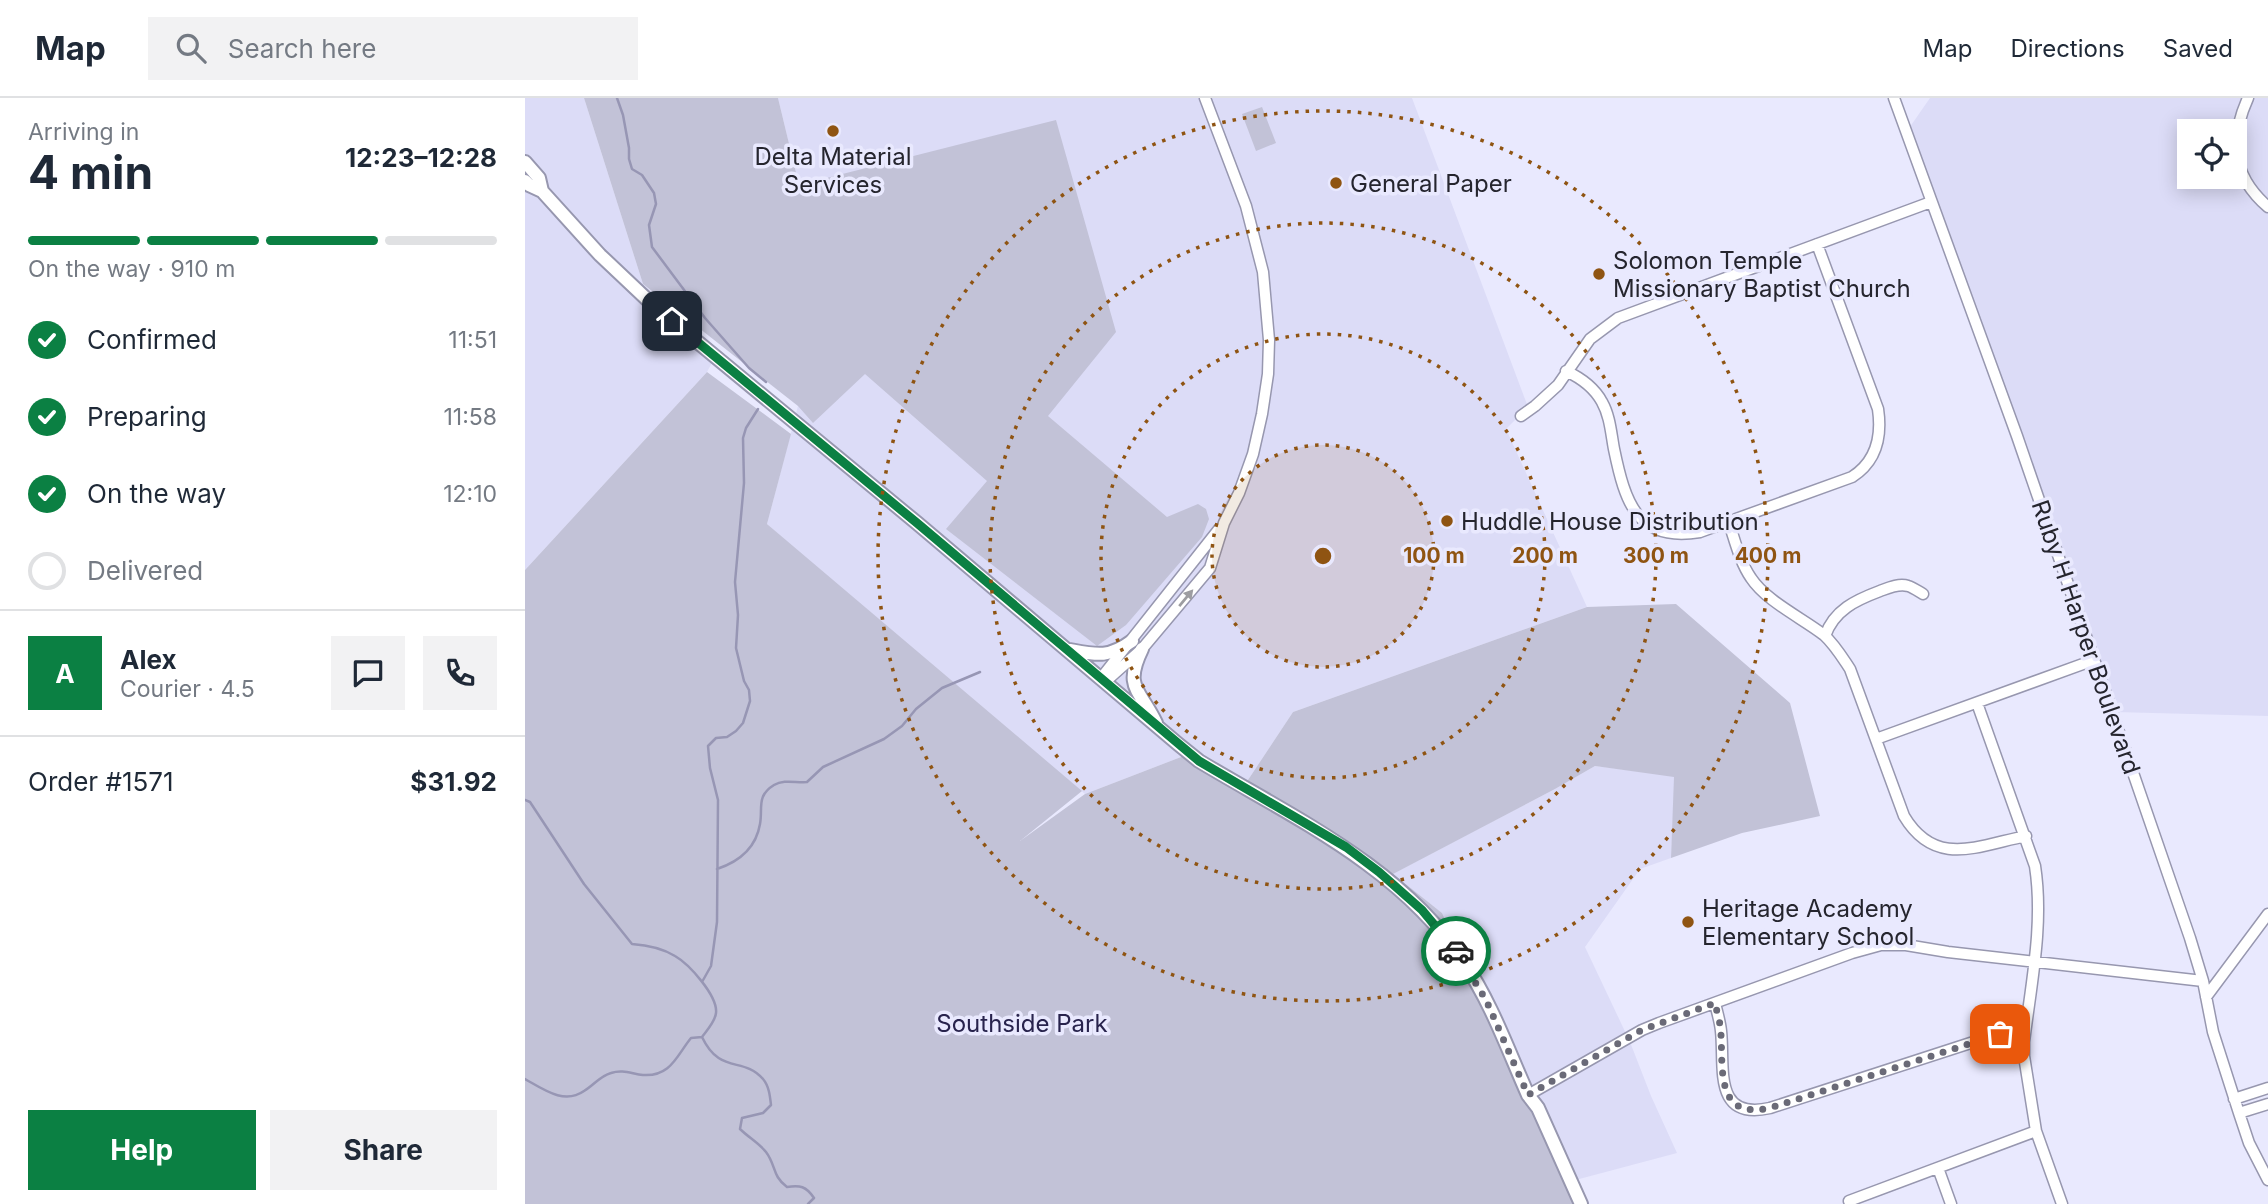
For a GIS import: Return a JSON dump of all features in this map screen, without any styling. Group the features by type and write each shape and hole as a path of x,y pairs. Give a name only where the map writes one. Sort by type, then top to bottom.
{"main road":[{"path":"525,162 539,178 542,191"},
{"path":"525,180 542,191 600,255 655,306 1199,761 1346,847 1422,910 1445,935 1477,983 1528,1095 1538,1108 1580,1204"},
{"path":"1068,650 1101,655 1137,645 1133,668 1134,687 1157,726"}],"street":[{"path":"1103,680 1137,645 1166,621 1210,568 1224,523 1253,454 1262,414 1268,374 1269,340 1263,272 1246,206 1205,98"},
{"name":"Ruby H Harper Boulevard","path":"1894,98 2017,436 2094,660 2203,981 2213,1032 2249,1143 2268,1180"},
{"path":"2248,98 2238,127 2237,156 2242,174 2250,188 2268,207"},
{"path":"1521,416 1548,395 1590,339 1618,318 1931,202"},
{"path":"1566,371 1587,384 1603,403 1632,507 1644,522 1656,531 1681,536 1700,532 1852,477 1867,465 1878,444 1881,427 1878,409 1817,244"},
{"path":"1137,645 1155,612 1224,523"},
{"path":"1729,523 1740,557 1755,583 1767,595 1825,636 1839,651 1850,669 1904,816 1912,831 1940,849 1959,850 2026,836"},
{"path":"1825,636 1842,610 1862,597 1893,586 1907,585 1923,594"},
{"path":"1155,612 1166,621"},
{"path":"1876,739 2094,660"},
{"path":"1977,702 2035,866 2039,892 2024,1056 2036,1131 2062,1204"},
{"path":"2206,997 2268,914"},
{"path":"1528,1095 1642,1030 1852,953 1881,945 1906,945 2203,981"},
{"path":"1715,1003 1721,1031 1721,1067 1725,1090 1735,1103 1749,1111 1770,1108 2026,1025"},
{"path":"2234,1099 2268,1088"},
{"path":"2239,1114 2268,1104"},
{"path":"1849,1201 2036,1131"},
{"path":"1938,1168 1951,1204"}],"shaded area":[{"path":"525,98 584,98 643,284 717,353 707,372 525,570"},
{"path":"778,98 1412,98 1528,407 1506,429 1587,607 1293,712 1242,789 1194,752 1085,794 845,594 767,524 798,406 799,185"},
{"path":"1930,98 2268,98 2268,716 2115,712 2023,474 1905,134"},
{"path":"1595,766 1675,776 1671,858 1640,869 1585,947 1630,1042 1677,1153 1568,1182 1442,913 1392,874"}],"green space":[{"path":"584,98 778,98 799,185 1056,120 1116,332 1048,416 1167,517 1198,504 1206,509 1209,519 1202,537 1126,625 1097,646 946,529 987,481 865,374 813,423 798,406 643,284"},
{"path":"1262,107 1276,143 1256,151 1242,114"},
{"name":"Southside Park","path":"707,372 791,434 767,524 1082,791 1020,841 1085,794 1194,752 1242,789 1293,712 1587,607 1676,604 1790,703 1820,816 1742,833 1671,858 1674,777 1595,766 1393,874 1442,913 1578,1204 525,1204 525,570"}],"waterway":[{"path":"617,98 623,115 632,169 642,175 654,193 656,204 649,225 652,247 705,318 749,368 766,382"},
{"path":"702,982 711,966 717,922 718,800 708,746 716,738 727,737 736,731 743,723 750,701 736,648 738,615 735,582 744,483 743,438 758,409"},
{"path":"717,869 739,858 755,840 760,824 762,798 768,789 782,782 807,782 823,767 884,739 902,726 916,709 942,688 980,672"},
{"path":"525,800 530,802 584,884 632,944 654,947 670,953 688,966 708,990 716,1013 702,1037"},
{"path":"702,1037 716,1056 748,1068 765,1082 771,1105 763,1113 742,1118 740,1129 766,1152 782,1183 787,1187 802,1187 811,1194 814,1198 808,1204"},
{"path":"525,1079 554,1094 576,1095 611,1073 653,1075 667,1069 691,1038 702,1037"}],"way so far":[{"path":"1456,951 1486,1000 1528,1095 1642,1030 1715,1003 1721,1031 1721,1067 1725,1090 1735,1103 1749,1111 1770,1108 2000,1034"}],"place":[{"name":"Delta Material Services","path":"833,131"},
{"name":"General Paper","path":"1336,183"},
{"name":"Solomon Temple Missionary Baptist Church","path":"1599,274"},
{"name":"Huddle House Distribution","path":"1447,521"},
{"name":"Heritage Academy Elementary School","path":"1688,922"}],"route":[{"path":"672,321 1199,761 1346,847 1379,872 1422,910 1456,951"}]}
